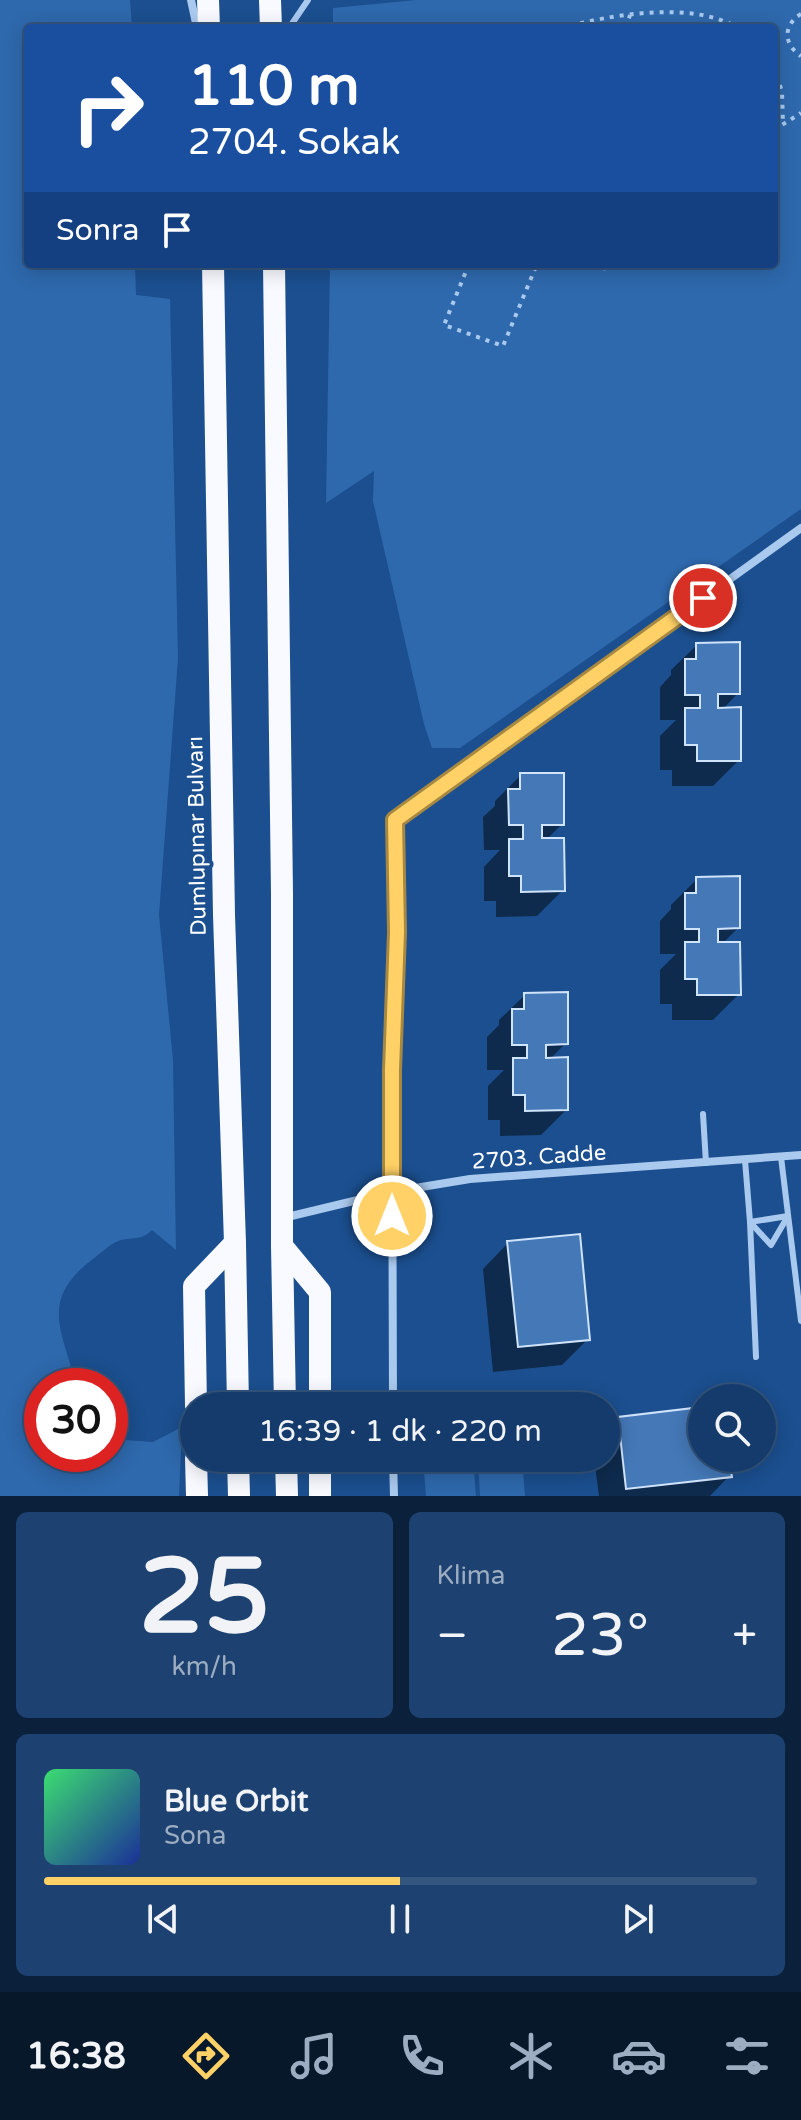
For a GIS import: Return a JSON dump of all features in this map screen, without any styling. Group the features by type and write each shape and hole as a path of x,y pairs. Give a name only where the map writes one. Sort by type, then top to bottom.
{"highway":[{"path":"208,0 209,24"},
{"path":"270,0 271,24"},
{"name":"Dumlupınar Bulvarı","path":"213,268 224,900 238,1392"},
{"path":"274,268 285,1392"},
{"path":"196,1392 194,1286 235,1243"},
{"path":"282,1246 320,1292 320,1392"},
{"path":"196,1472 197,1496"},
{"path":"238,1472 239,1496"},
{"path":"286,1472 287,1496"},
{"path":"320,1472 320,1496"}],"street":[{"path":"191,0 196,24"},
{"path":"393,1392 391,1192 397,932 395,820 801,528"},
{"name":"2703. Cadde","path":"282,1219 391,1192 470,1179 801,1155"},
{"path":"393,1472 394,1496"}],"lane":[{"path":"292,24 308,0"},
{"path":"703,1114 706,1163"},
{"path":"781,1157 801,1321"},
{"path":"745,1160 756,1357"},
{"path":"750,1222 771,1245 788,1216"},
{"path":"750,1222 788,1216"}],"path":[{"path":"576,24 630,14 668,12 731,24"},
{"path":"627,24 630,14"},
{"path":"801,14 792,20 787,33 791,47 801,56"},
{"path":"778,79 782,92 783,124"},
{"path":"778,127 801,113"},
{"path":"467,268 444,325 503,346 535,268"}],"shaded area":[{"path":"0,0 130,0 132,24 24,24 24,268 135,268 136,295 170,299 178,658 159,915 173,1060 176,1250 152,1230 140,1237 118,1241 76,1274 65,1289 59,1318 71,1368 24,1368 24,1472 128,1472 128,1440 153,1442 180,1428 179,1496 0,1496"},
{"path":"416,0 801,0 801,509 460,748 432,748 424,724 373,501 374,471 326,503 330,268 778,268 778,24 333,24 333,8"},
{"path":"424,1472 474,1472 476,1496 426,1496"},
{"path":"479,1472 523,1472 525,1496 480,1496"}],"building":[{"path":"740,642 740,694 718,694 718,708 741,707 741,761 697,761 697,745 685,745 685,708 700,708 700,695 685,695 685,659 696,659 696,643"},
{"path":"520,773 564,773 564,825 542,825 542,838 564,838 565,891 521,892 521,876 509,876 509,839 523,839 523,825 509,825 508,789 520,789"},
{"path":"740,876 740,928 718,929 718,942 740,942 741,995 697,995 697,979 685,979 685,942 699,942 699,929 685,929 685,893 696,893 696,877"},
{"path":"568,992 568,1044 546,1045 546,1058 568,1057 568,1110 525,1111 525,1095 513,1095 513,1058 527,1058 527,1045 512,1045 512,1009 524,1009 524,993"},
{"path":"580,1234 590,1340 518,1347 507,1241"},
{"path":"688,1409 688,1472 731,1472 732,1477 626,1489 620,1417"}],"route":[{"path":"392,1216 392,1070 397,932 395,820 703,598"}]}
